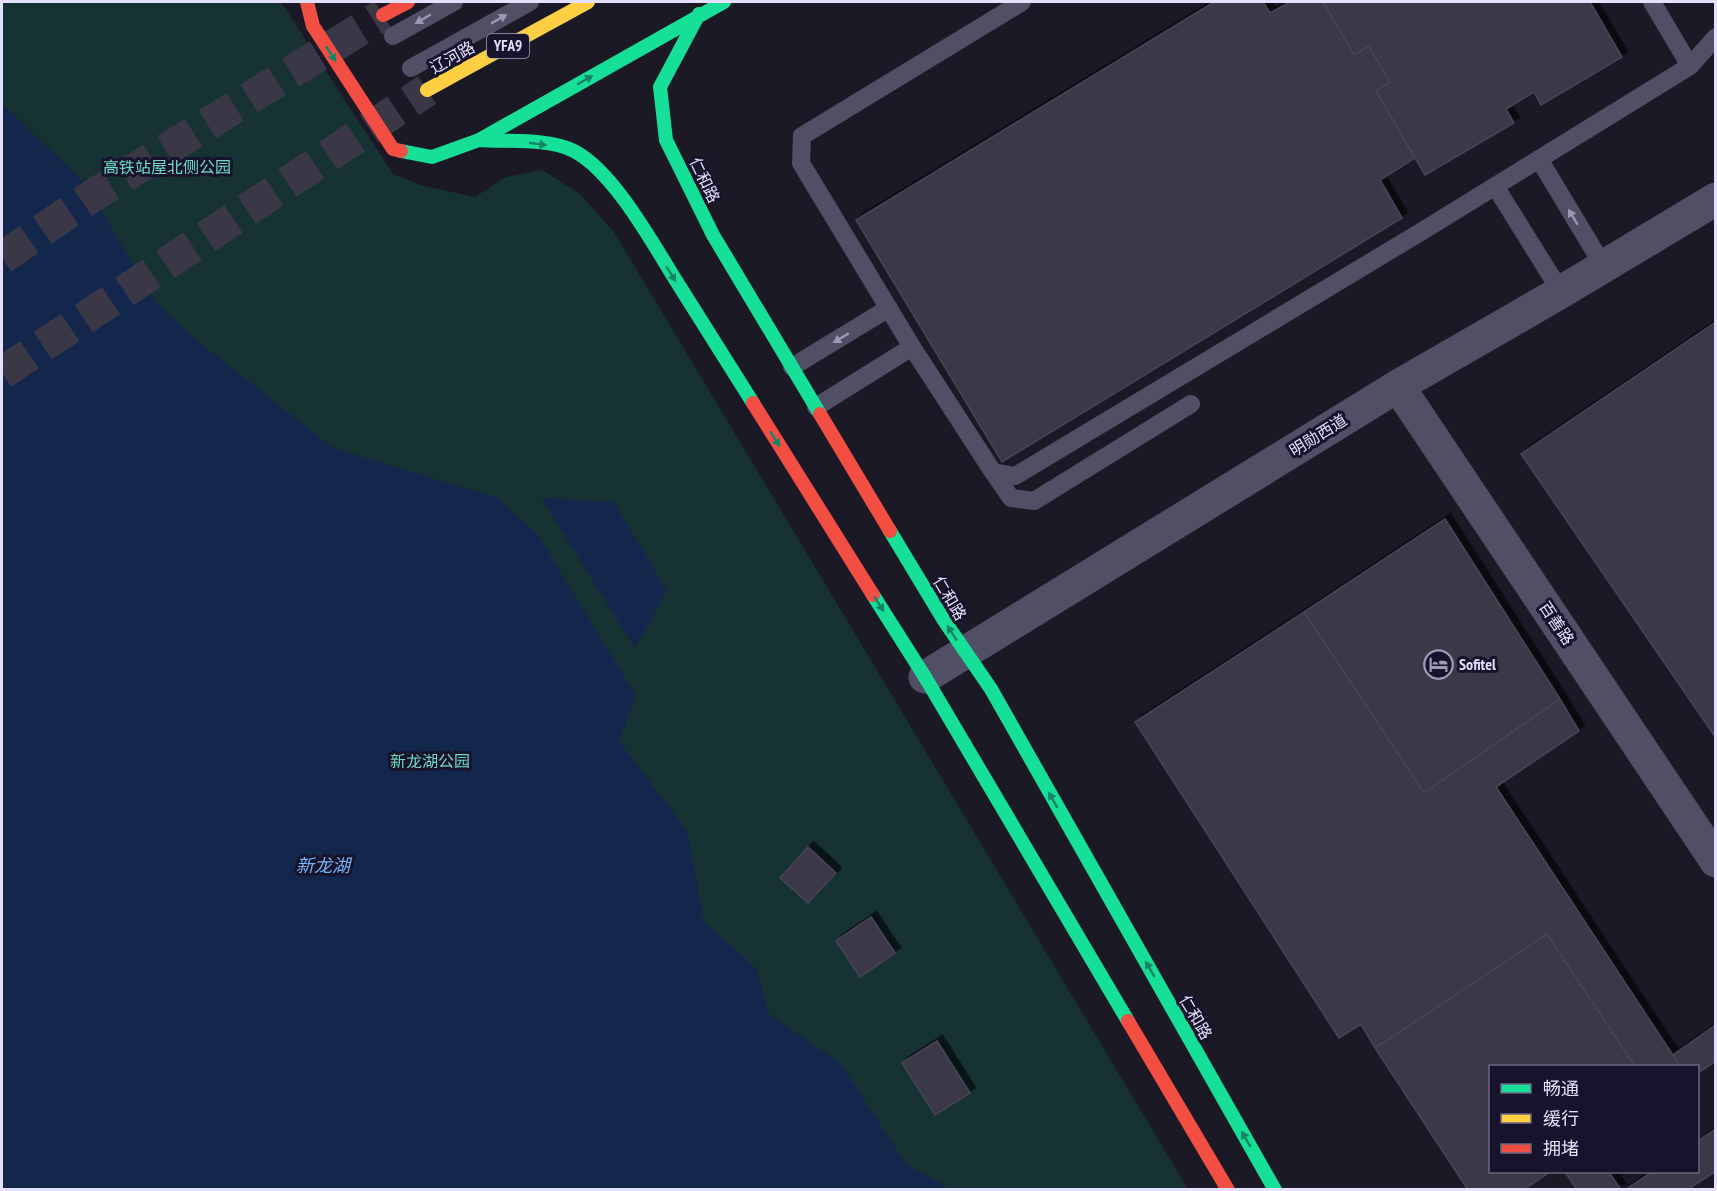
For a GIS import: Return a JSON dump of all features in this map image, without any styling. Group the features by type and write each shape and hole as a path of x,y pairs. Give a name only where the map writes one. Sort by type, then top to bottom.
{"street":[{"path":"307,2 313,26 393,149 432,157 479,141 699,14 724,2"},
{"path":"383,15 408,2"},
{"name":"辽河路","path":"427,90 588,2"},
{"name":"仁和路","path":"699,14 660,87 666,140 713,235 965,653 990,689 1275,1190"},
{"path":"479,141 538,143 573,151 605,178 629,206 925,677 1228,1190"},
{"name":"明勋西道","path":"925,677 1398,386 1604,267 1716,199"},
{"name":"百善路","path":"1398,386 1716,861"}],"lane":[{"path":"393,36 454,2"},
{"path":"411,68 530,2"},
{"path":"1022,2 802,136 801,163 912,347 1011,498 1034,501 1191,404"},
{"path":"1652,2 1690,66"},
{"path":"993,472 1015,476 1690,66 1716,37"},
{"path":"1539,159 1604,267"},
{"path":"1495,186 1561,292"},
{"path":"792,367 889,308"},
{"path":"816,407 912,347"}],"green space":[{"name":"新龙湖公园","path":"2,2 281,2 393,174 423,186 475,197 506,177 542,170 579,193 614,232 1188,1189 2,1190"}],"water":[{"name":"新龙湖","path":"2,103 85,184 157,304 204,346 333,448 498,498 538,535 636,696 619,741 687,831 704,922 757,969 769,1014 841,1064 906,1164 950,1189 2,1189"},
{"path":"541,498 614,502 667,591 635,648"}],"building":[{"path":"1214,2 1263,2 1270,13 1290,2 1323,2 1354,55 1369,46 1390,82 1376,91 1415,158 1380,180 1402,218 1002,462 856,220"},
{"path":"1323,2 1590,2 1622,57 1541,105 1534,92 1506,109 1514,123 1425,175 1376,91 1390,82 1369,46 1354,55"},
{"path":"1716,322 1716,738 1521,454"},
{"name":"Sofitel","path":"1445,519 1560,699 1424,793 1304,612"},
{"path":"1304,612 1424,793 1560,699 1579,731 1496,787 1679,1065 1634,1065 1547,934 1375,1048 1361,1024 1339,1038 1135,722"},
{"path":"808,847 836,873 808,903 780,878"},
{"path":"871,917 895,953 860,977 836,941"},
{"path":"1547,934 1634,1065 1489,1065 1489,1173 1548,1173 1523,1190 1468,1190 1375,1048"},
{"path":"1716,1021 1716,1061 1699,1072 1699,1065 1679,1065 1673,1055 1714,1026"},
{"path":"937,1041 970,1093 935,1115 902,1063"},
{"path":"1716,1129 1716,1171 1687,1190 1625,1190 1650,1173 1699,1173 1699,1140"},
{"path":"1566,1173 1610,1173 1621,1190 1577,1190"}],"tunnel":[{"path":"2,258 89,198 383,15"},
{"path":"2,373 427,90"}],"traffic: fast":[{"path":"401,151 432,157 479,140 724,2"},
{"path":"699,14 660,87 666,140 713,235 820,414"},
{"path":"479,140 528,141 564,147 589,161 603,174 643,228 753,403"},
{"path":"890,531 943,619 991,689 1275,1190"},
{"path":"873,595 925,677 1128,1021"}],"traffic: slow":[{"path":"427,90 588,2"}],"traffic: jam":[{"path":"307,2 313,26 393,149 401,151"},
{"path":"383,15 408,2"},
{"path":"753,403 873,595"},
{"path":"820,414 890,531"},
{"path":"1128,1021 1228,1190"}],"place":[{"name":"Sofitel","path":"1438,664"}],"park label":[{"name":"高铁站屋北侧公园","path":"167,167"}]}
